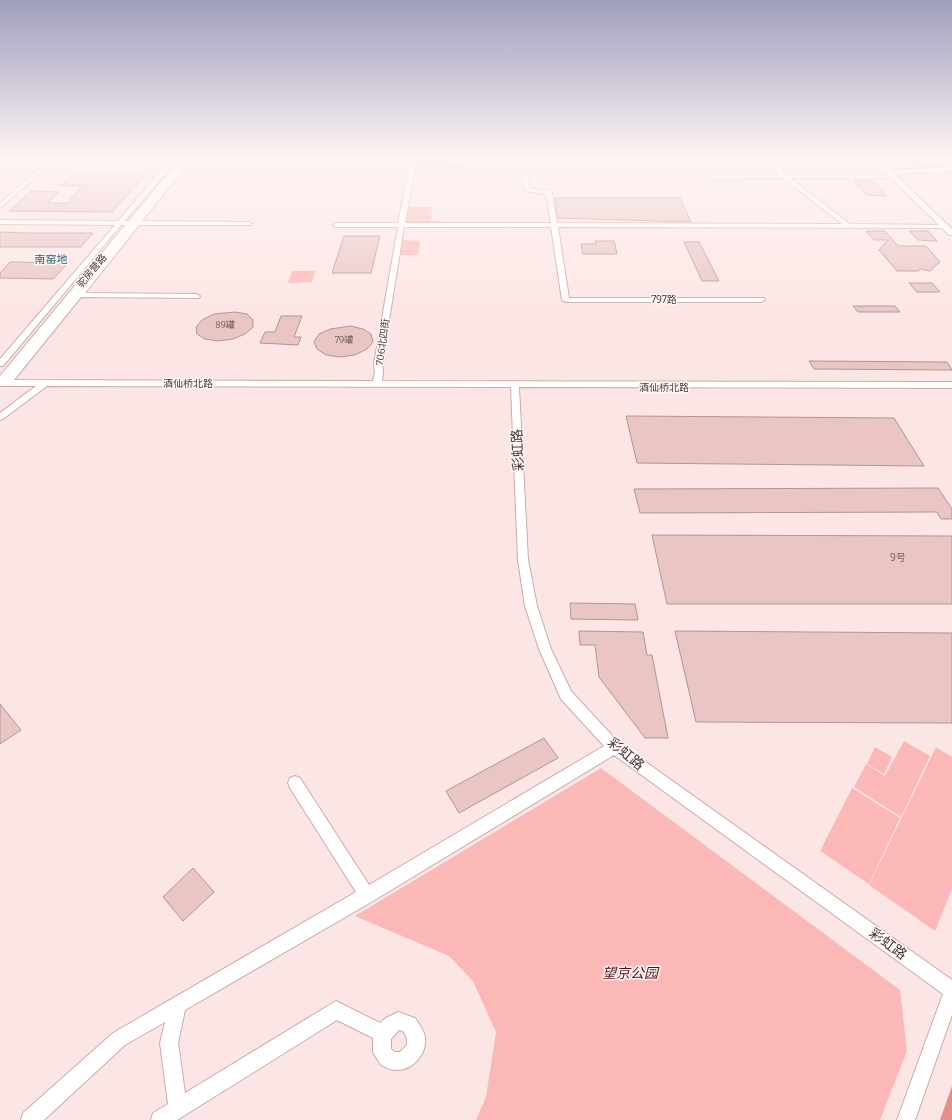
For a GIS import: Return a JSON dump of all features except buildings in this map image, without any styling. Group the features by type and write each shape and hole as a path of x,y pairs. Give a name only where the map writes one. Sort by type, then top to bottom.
{"main road":[{"name":"驼房营路","path":"3,383 75,295 137,211"},
{"name":"驼房营路","path":"0,373 138,211"},
{"path":"934,211 948,225 952,233"}],"street":[{"path":"128,223 136,211"},
{"path":"0,364 139,211"},
{"name":"706北四街","path":"377,384 379,372 378,364 404,211"},
{"path":"552,211 554,226"},
{"path":"830,211 849,226"},
{"path":"0,222 249,224"},
{"path":"336,225 948,225"},
{"name":"797路","path":"554,226 566,300 761,300"},
{"path":"75,295 196,296"},
{"name":"酒仙桥北路","path":"3,383 377,384 401,387 515,385 952,385"},
{"path":"0,417 45,383"},
{"name":"酒仙桥北路","path":"515,385 952,389"},
{"name":"彩虹路","path":"515,385 523,560 531,606 545,649 566,695 614,747 952,990"},
{"path":"30,1120 119,1040 367,895 614,747"},
{"path":"294,783 367,895"},
{"path":"906,1120 952,990"},
{"path":"178,1005 169,1043 178,1108"},
{"path":"160,1120 336,1010 384,1034"}],"green space":[{"path":"408,211 432,211 431,220 439,220 439,224 406,224"},
{"path":"403,240 420,241 418,255 400,255"},
{"path":"292,271 315,271 312,282 288,283"},
{"path":"904,741 930,756 901,817 854,787 866,764 885,776"},
{"path":"875,747 892,757 884,774 867,764"},
{"path":"936,747 952,757 952,889 935,931 869,885"},
{"name":"望京公园","path":"601,768 900,990 907,1051 880,1120 476,1120 486,1097 496,1032 473,981 449,956 355,916"},
{"path":"852,788 900,818 869,884 820,851"}],"shaded area":[{"path":"952,1086 952,1120 940,1120"}],"district":[{"name":"南窑地","path":"51,259"}]}
